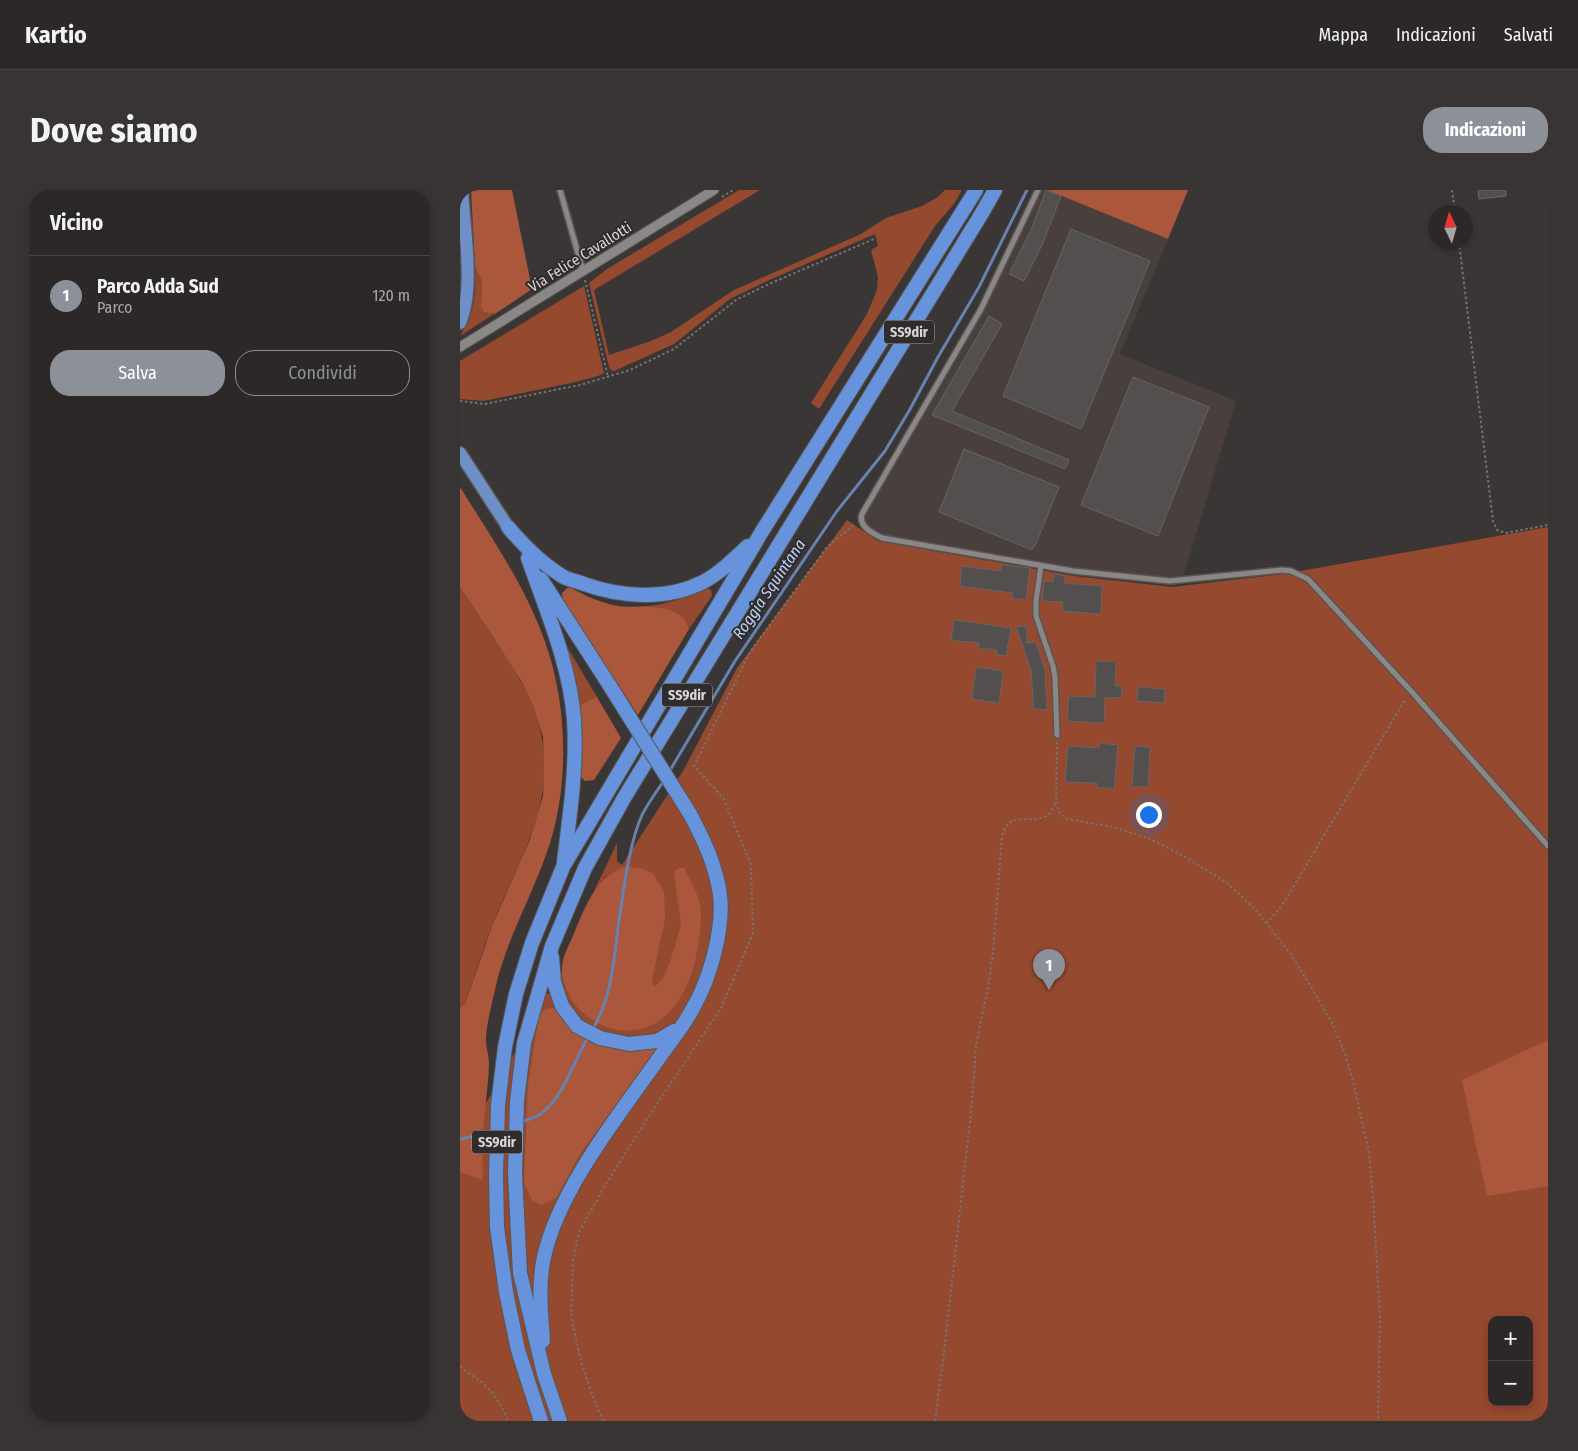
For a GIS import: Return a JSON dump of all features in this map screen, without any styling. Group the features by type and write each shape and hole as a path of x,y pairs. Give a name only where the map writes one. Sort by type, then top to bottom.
{"highway":[{"name":"SS9dir","path":"541,1421 518,1350 506,1292 497,1228 496,1175 498,1105 505,1047 516,994 532,943 563,867 761,534 976,190"},
{"name":"SS9dir","path":"544,1374 520,1273 514,1174 517,1101 524,1043 552,946 585,868 624,798 995,190"},
{"path":"508,528 530,552 564,577 604,591 638,595 671,594 702,582 726,567 761,534"},
{"path":"508,528 690,814 704,839 714,868 720,897 719,931 713,960 705,984 693,1009 589,1159 555,1223 543,1258 540,1294 544,1374 560,1421"},
{"path":"528,558 567,676 574,719 573,778 563,867"},
{"path":"552,946 554,982 562,1006 577,1026 600,1038 629,1044 657,1041 680,1027"}],"main road":[{"path":"460,323 467,302 468,284 462,190"},
{"path":"460,453 508,528"}],"street":[{"path":"560,190 583,272"},
{"name":"Via Felice Cavallotti","path":"460,347 714,190"},
{"path":"1038,190 981,309 862,514 861,520 864,526 882,538 1073,572 1170,581 1282,570 1291,571 1308,579 1411,691 1548,846"},
{"path":"1041,566 1036,616 1055,677 1057,735"}],"path":[{"path":"1452,190 1454,205"},
{"path":"460,402 484,404 580,385 630,370 674,349 736,300 874,239"},
{"path":"1460,250 1493,521 1497,530 1506,533 1548,525"},
{"path":"583,272 608,377"},
{"path":"604,1421 594,1400 580,1358 572,1314 572,1262 579,1232 604,1187 720,1008 753,933 751,865 724,799 694,766 750,652 826,546 861,520"},
{"path":"1266,922 1285,901 1411,691"},
{"path":"1057,735 1056,803 1058,812 1067,818 1113,827 1148,838 1182,855 1226,882 1266,922 1314,990 1332,1023 1344,1051 1352,1077 1369,1152 1380,1316 1378,1421"},
{"path":"935,1421 946,1345 972,1103 976,1045 993,954 1002,836 1005,827 1010,821 1046,816 1056,803"},
{"path":"460,1367 489,1388 500,1402 508,1421"}],"shaded area":[{"path":"471,190 512,190 532,289 495,314 483,312 481,306 482,280 475,267"},
{"path":"739,190 760,190 594,290 609,355 671,332 734,290 861,234 886,218 922,206 938,197 945,190 962,190 954,204 935,226 819,409 811,403 867,314 877,290 878,277 871,250 878,246 875,234 730,299 674,344 614,371 609,367 589,283 607,269"},
{"path":"1038,190 1047,190 1168,239 1120,354 1236,401 1182,581 1073,571 882,538 864,527 862,514 981,309"},
{"path":"1047,190 1188,190 1168,239"},
{"path":"475,267 482,280 481,305 483,312 494,314 460,336 469,319 474,303"},
{"path":"584,286 604,373 571,383 483,401 460,399 460,361"},
{"path":"460,487 514,574 546,643 558,689 563,732 560,798 551,840 501,966 488,1024 486,1040 489,1068 483,1140 483,1180 460,1172 460,1008 465,1004 492,926 530,839 543,796 544,766 543,737 533,706 522,682 460,587"},
{"path":"847,520 878,541 1074,576 1172,587 1283,574 1548,527 1548,1421 460,1421 460,1139 478,1117 542,1005 546,994 549,993 620,870 605,877 593,893 617,843 617,861 622,865 683,771 737,668"},
{"path":"460,587 513,668 530,698 542,737 544,766 542,793 527,845 488,935 465,1004 460,1008"},
{"path":"567,588 612,605 669,610 685,620 689,629 638,715 563,601 562,593"},
{"path":"707,588 711,590 712,596 689,629 681,617 674,614 666,611 634,607 657,605"},
{"path":"559,633 597,697 588,700 579,707"},
{"path":"597,697 621,738 594,780 585,781 579,775 582,737 579,707 588,700"},
{"path":"624,867 641,868 653,874 664,891 665,919 652,981 654,987 663,979 681,925 674,872 678,868 684,868 693,886 699,900 701,916 694,965 687,985 676,1004 670,1012 654,1024 638,1029 622,1030 607,1027 593,1020 580,1010 571,998 564,983 562,967 567,949 585,907 594,892 606,877"},
{"path":"553,1008 558,1011 574,1030 659,1045 580,1154 556,1198 541,1205 532,1200 524,1183 528,1085 539,1015 546,1009"},
{"path":"1548,1040 1548,1186 1487,1196 1462,1080"}],"building":[{"path":"1046,190 1061,196 1043,243 1024,281 1009,274 1031,230"},
{"path":"1478,190 1506,190 1506,196 1479,199"},
{"path":"1071,229 1150,261 1081,429 1003,396"},
{"path":"989,316 1002,324 952,411 1069,460 1065,469 932,415"},
{"path":"1133,377 1209,407 1158,536 1081,505"},
{"path":"964,449 1059,487 1032,550 939,512"},
{"path":"1002,565 1030,568 1026,600 1012,598 1013,593 960,586 962,566 1000,571"},
{"path":"1054,574 1065,576 1064,583 1102,586 1101,614 1062,611 1063,602 1042,601 1044,581 1053,582"},
{"path":"954,620 1011,628 1006,656 997,655 997,650 978,648 979,643 951,640"},
{"path":"1016,626 1027,627 1027,643 1036,642 1045,670 1047,710 1034,709 1031,670"},
{"path":"1096,661 1116,662 1115,686 1122,686 1121,698 1105,697 1104,723 1067,721 1069,696 1095,697"},
{"path":"976,667 1003,671 999,703 972,699"},
{"path":"1138,687 1165,689 1164,703 1137,701"},
{"path":"1100,743 1118,745 1114,789 1096,787 1097,783 1065,782 1068,746 1099,748"},
{"path":"1135,746 1150,747 1148,787 1132,786"}],"waterway":[{"name":"Roggia Squintana","path":"669,772 735,661 837,511 885,451 979,287 1027,190"},
{"name":"Roggia Squintana","path":"594,1027 609,988 625,880 637,827 642,815 665,779"},
{"name":"Roggia Squintana","path":"524,1121 539,1115 554,1101 587,1039"},
{"name":"Roggia Squintana","path":"460,1139 483,1134"}],"place":[{"name":"Parco Adda Sud","path":"1049,990"}]}
